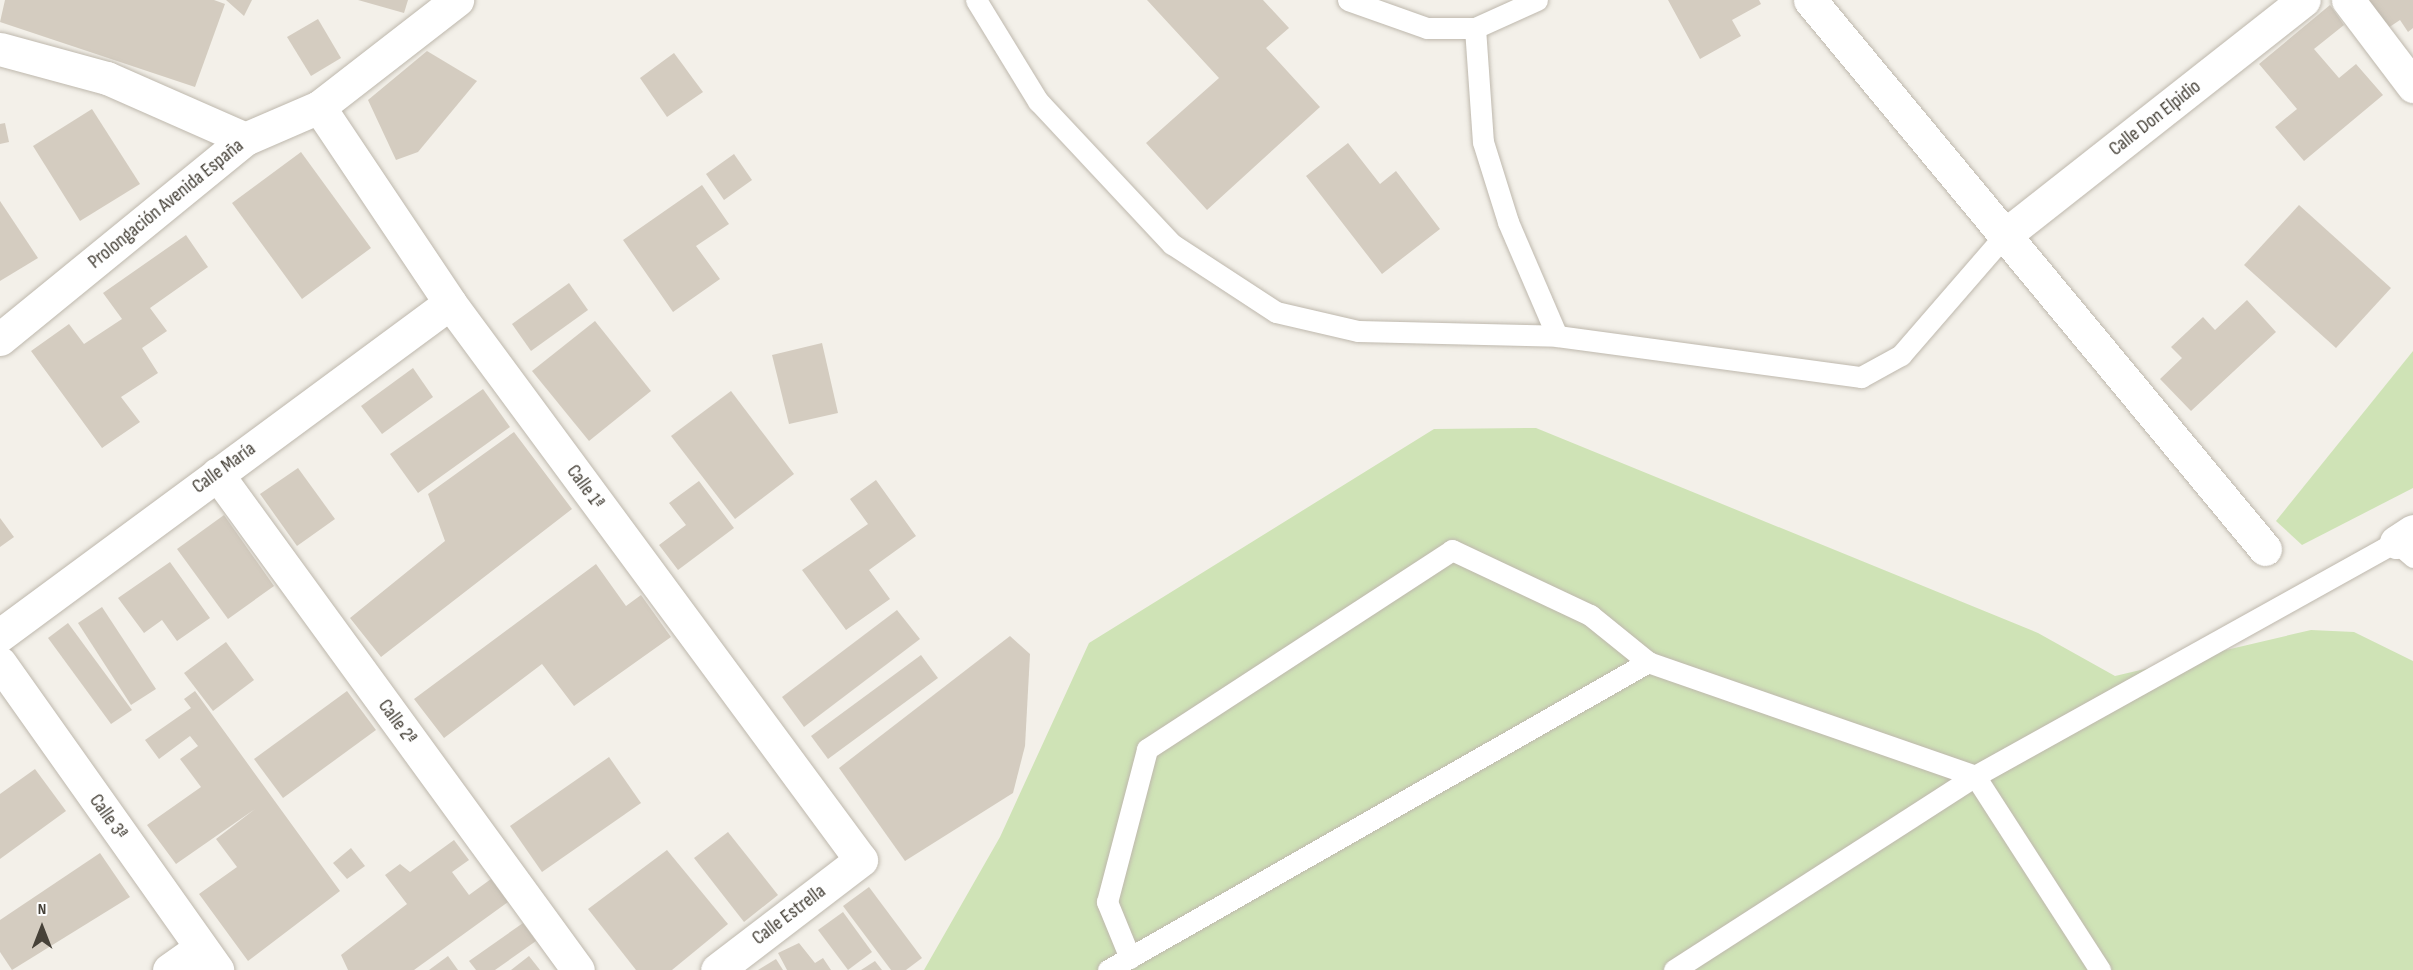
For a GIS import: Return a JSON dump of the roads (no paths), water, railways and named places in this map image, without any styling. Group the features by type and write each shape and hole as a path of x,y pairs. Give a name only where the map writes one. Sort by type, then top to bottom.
{"street":[{"name":"Prolongación Avenida España","path":"0,339 245,139 319,107 457,0"},
{"path":"1810,0 2265,549"},
{"name":"Calle Don Elpidio","path":"2005,235 2304,0"},
{"path":"2348,0 2413,86"},
{"path":"0,49 107,78 245,139"},
{"name":"Calle 1ª","path":"319,107 450,303 861,860"},
{"name":"Calle María","path":"0,635 450,303"},
{"name":"Calle 2ª","path":"217,474 578,970"},
{"name":"Calle 3ª","path":"0,663 209,959"},
{"name":"Calle Estrella","path":"717,970 861,860"},
{"path":"169,970 209,959"}],"lane":[{"path":"976,0 1038,101 1172,244 1276,312 1358,332 1557,336 1862,377 1901,355 2005,235"},
{"path":"1348,0 1427,28 1475,28 1537,0"},
{"path":"1475,28 1483,142 1508,222 1557,336"},
{"path":"1674,970 1975,776 2407,543"},
{"path":"1130,958 1107,902 1147,749 1452,550 1590,615 1648,662 1975,776 2100,970"},
{"path":"1108,970 1648,662"}]}
